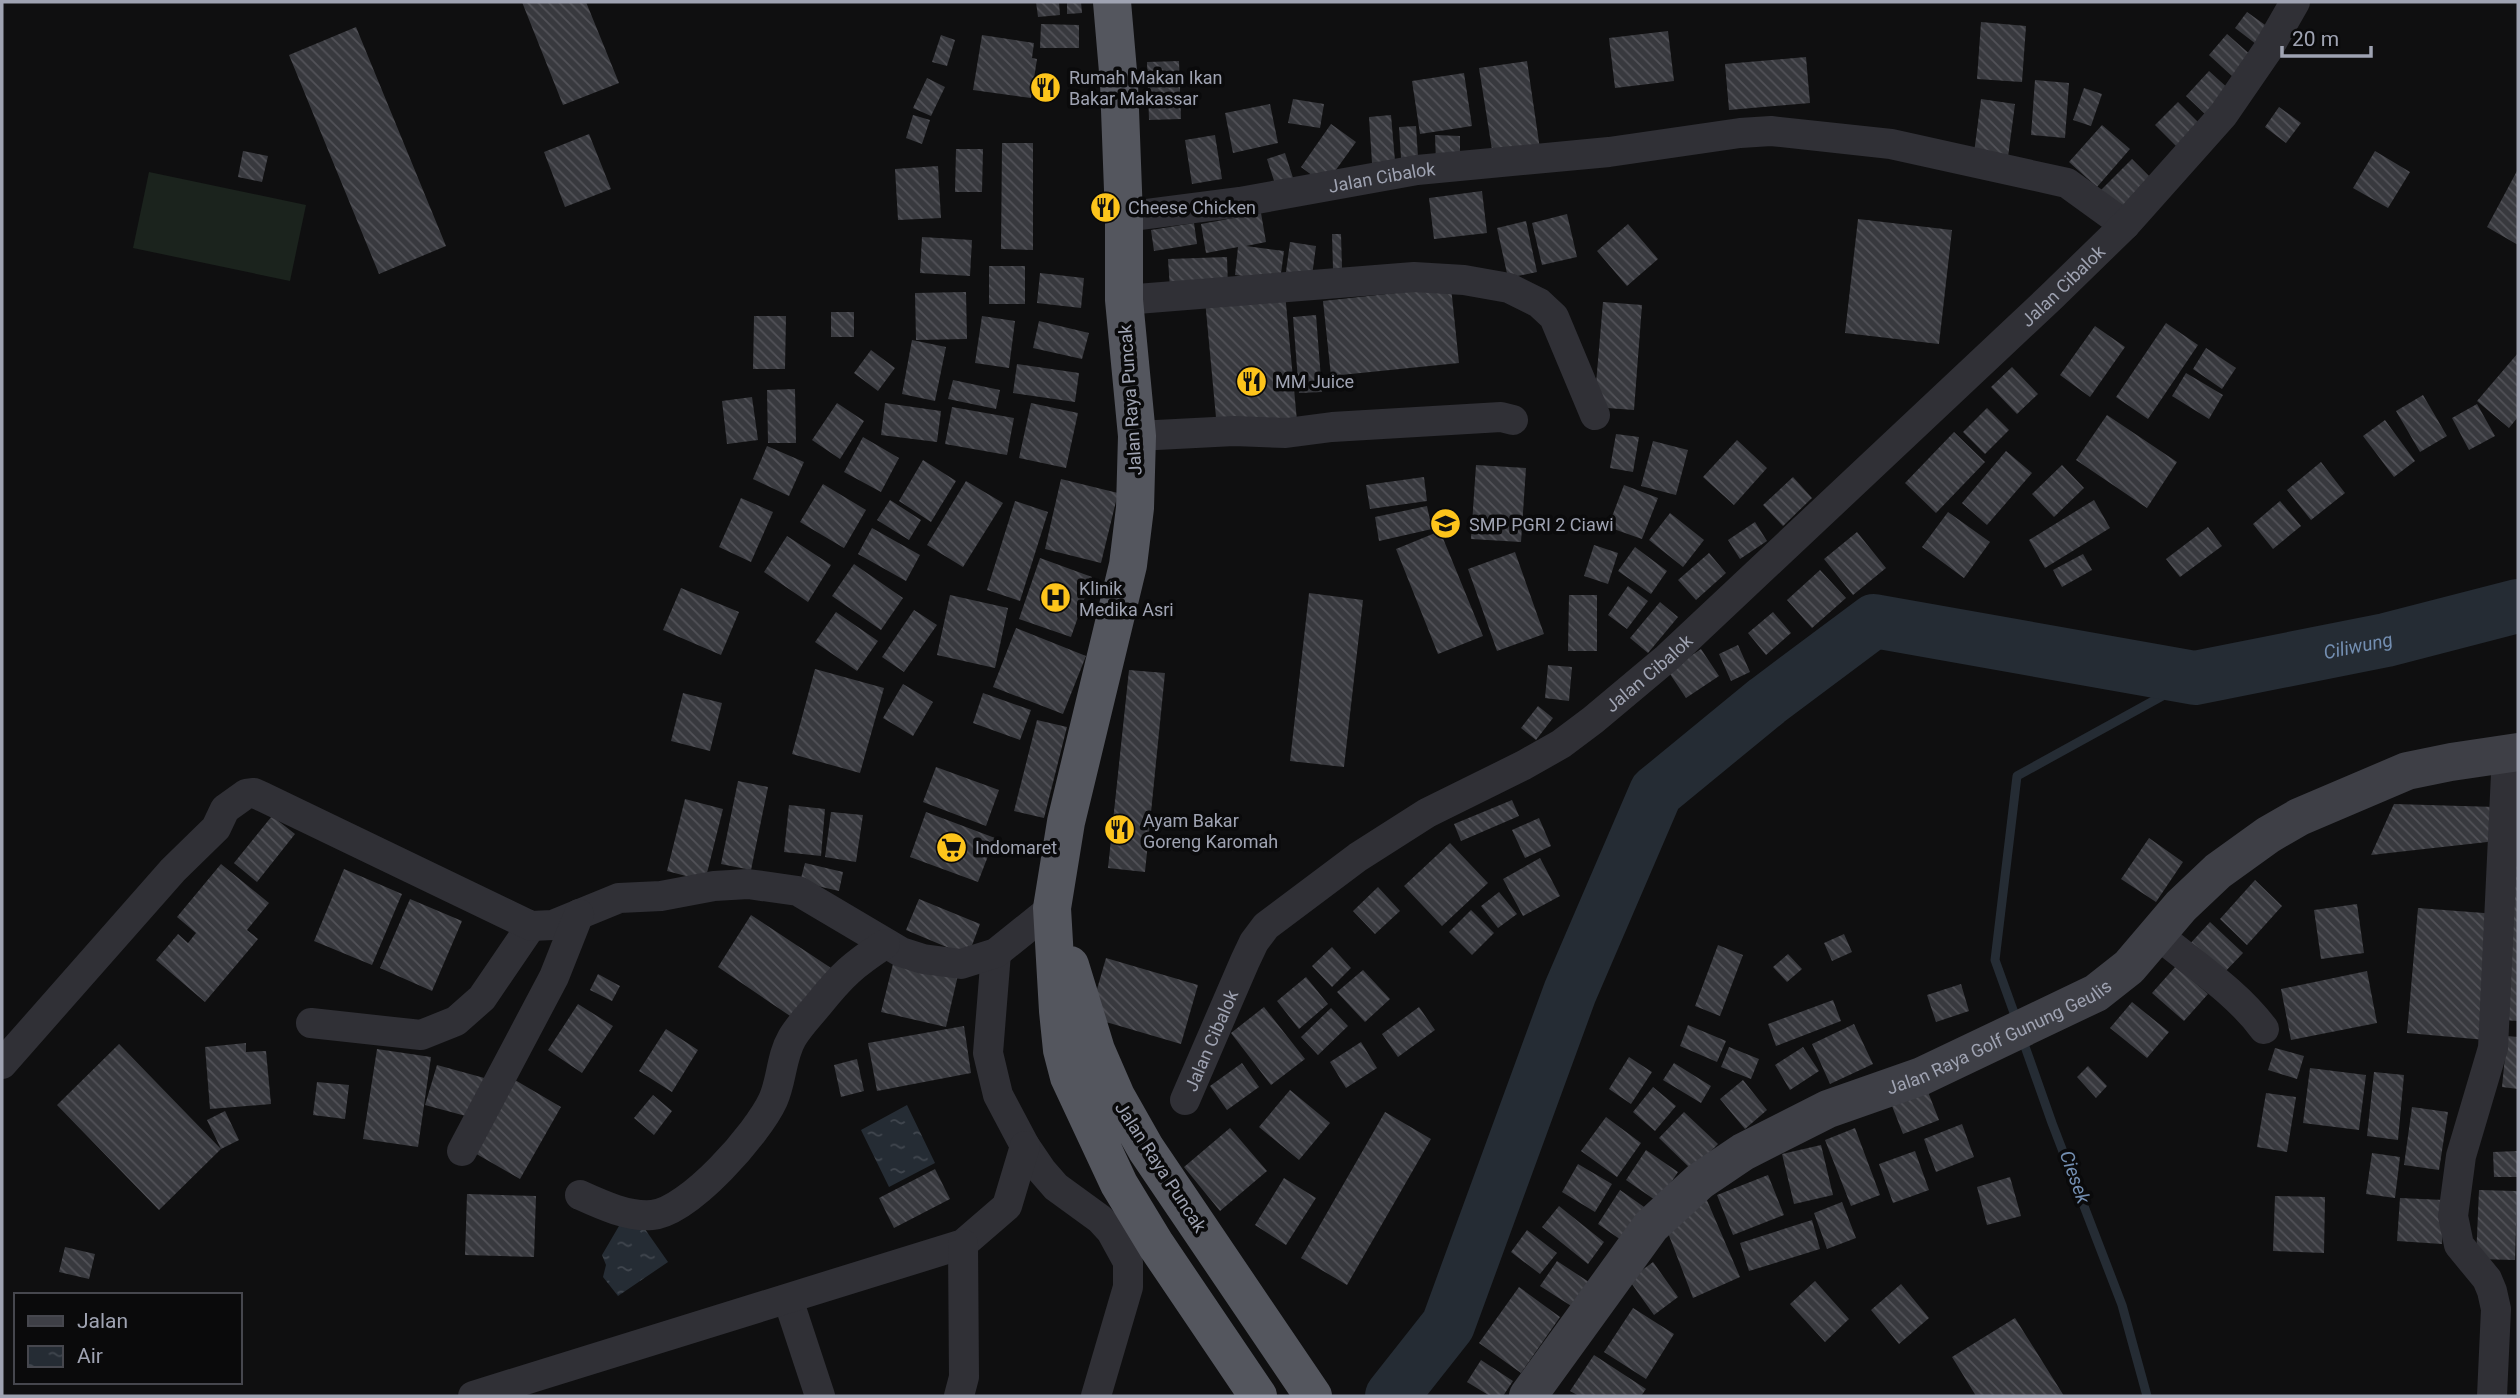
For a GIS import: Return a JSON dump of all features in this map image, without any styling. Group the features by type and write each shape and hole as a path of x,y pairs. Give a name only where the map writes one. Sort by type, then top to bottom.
{"highway":[{"name":"Jalan Raya Puncak","path":"1111,2 1119,83 1124,300 1136,436 1135,508 1128,565 1066,822 1053,912 1062,964 1062,1050 1069,1077 1119,1184 1156,1245 1258,1396"},
{"name":"Jalan Raya Puncak","path":"1062,964 1116,1096 1146,1149 1314,1396"}],"main road":[{"name":"Jalan Raya Golf Gunung Geulis","path":"1528,1396 1635,1246 1660,1218 1700,1181 1744,1152 1828,1109 1922,1076 2096,993 2120,977 2194,892 2218,871 2268,835 2299,817 2407,771 2513,753"}],"street":[{"name":"Jalan Cibalok","path":"1185,1100 1245,961 1266,926 1390,835 1561,744 1667,658 2125,225 2223,115 2267,51 2295,2"},
{"name":"Jalan Cibalok","path":"1124,217 1240,202 1417,170 1609,152 1770,131 1891,144 2067,183 2125,225"},
{"path":"1124,300 1414,277 1464,280 1509,288 1539,303 1554,317 1595,415"},
{"path":"1136,436 1234,431 1286,433 1332,427 1501,417 1513,420"},
{"path":"2492,1396 2496,1309 2492,1291 2487,1279 2459,1245 2452,1216 2461,1156 2493,1048 2513,753"},
{"path":"2,1064 173,870 216,828 225,809 246,794 254,793 263,797 531,926 553,925 618,898 661,895 714,886 758,885 798,891 885,944 923,959 961,964 996,953 1053,912"},
{"path":"462,1151 554,977 579,914"},
{"path":"311,1023 421,1035 456,1021 482,998 531,926"},
{"path":"2157,934 2253,1014 2264,1029"},
{"path":"580,1195 605,1206 641,1215 654,1215 679,1205 719,1170 759,1124 779,1087 790,1042 836,981 856,963 885,944"},
{"path":"996,953 988,1053 998,1095 1025,1146 1056,1187 1100,1219 1111,1231 1128,1262 1128,1287 1096,1396"},
{"path":"473,1396 963,1244 1007,1206 1025,1146"},
{"path":"959,1396 964,1377 963,1244"},
{"path":"788,1299 820,1396"}],"shaded area":[{"path":"149,172 306,205 290,281 133,248"}],"water":[{"path":"907,1105 935,1163 889,1187 861,1130"},
{"path":"640,1222 668,1262 618,1296 603,1277 606,1265 602,1255 619,1226"}],"building":[{"path":"522,2 586,2 619,83 563,105"},
{"path":"1036,2 1059,2 1060,15 1038,17"},
{"path":"1067,2 1081,2 1082,13 1067,14"},
{"path":"2247,12 2268,27 2256,44 2235,28"},
{"path":"1981,22 2026,26 2022,82 1977,79"},
{"path":"1041,24 1079,25 1079,48 1040,48"},
{"path":"356,27 446,246 379,274 289,55"},
{"path":"1668,31 1674,81 1615,88 1609,38"},
{"path":"2227,34 2253,57 2234,78 2209,55"},
{"path":"941,35 955,40 947,66 932,62"},
{"path":"982,35 1034,43 1032,58 1037,59 1031,98 973,90"},
{"path":"1806,57 1810,103 1729,110 1725,64"},
{"path":"1179,61 1181,119 1149,120 1147,62"},
{"path":"1527,61 1540,149 1493,156 1479,68"},
{"path":"2209,71 2230,90 2207,116 2186,96"},
{"path":"1464,73 1472,126 1420,134 1412,81"},
{"path":"927,78 945,87 931,116 913,108"},
{"path":"2035,80 2069,83 2065,138 2031,135"},
{"path":"2084,88 2102,94 2091,126 2073,120"},
{"path":"1293,99 1324,104 1320,128 1288,123"},
{"path":"1981,99 2015,104 2008,157 1974,153"},
{"path":"2178,102 2200,124 2177,147 2155,125"},
{"path":"1270,104 1278,143 1233,153 1225,113"},
{"path":"2279,107 2301,123 2286,143 2265,127"},
{"path":"913,115 930,120 922,144 906,138"},
{"path":"1391,115 1395,161 1372,163 1369,117"},
{"path":"1331,124 1356,142 1325,185 1301,167"},
{"path":"2102,125 2130,149 2097,187 2069,162"},
{"path":"1416,126 1418,157 1401,158 1399,127"},
{"path":"589,134 611,189 565,207 544,152"},
{"path":"1215,135 1222,179 1192,184 1185,140"},
{"path":"1435,135 1460,136 1460,162 1436,162"},
{"path":"1002,143 1033,143 1033,250 1001,249"},
{"path":"956,149 983,149 982,192 955,192"},
{"path":"243,151 268,156 262,182 238,177"},
{"path":"2375,151 2410,172 2388,208 2353,188"},
{"path":"1285,153 1294,181 1276,187 1267,159"},
{"path":"2132,159 2154,181 2121,214 2099,192"},
{"path":"938,166 941,218 898,220 895,169"},
{"path":"2518,169 2518,245 2487,227"},
{"path":"1482,191 1487,233 1434,239 1429,198"},
{"path":"1261,213 1266,242 1246,246 1284,251 1280,281 1235,275 1238,247 1206,253 1201,224"},
{"path":"1567,214 1577,257 1542,265 1532,223"},
{"path":"1858,219 1952,230 1939,344 1845,333"},
{"path":"1526,221 1537,272 1508,278 1497,228"},
{"path":"1194,223 1197,244 1154,251 1151,230"},
{"path":"1628,224 1658,259 1627,286 1597,251"},
{"path":"1332,234 1341,234 1342,268 1333,269"},
{"path":"922,237 972,240 970,276 920,273"},
{"path":"1290,242 1316,246 1312,276 1286,272"},
{"path":"1227,257 1228,287 1170,289 1168,259"},
{"path":"989,266 1025,266 1025,304 989,304"},
{"path":"1040,273 1084,278 1081,308 1037,303"},
{"path":"1451,287 1459,363 1331,376 1323,301"},
{"path":"966,292 967,339 916,340 915,293"},
{"path":"1285,293 1297,421 1217,428 1205,300"},
{"path":"1603,302 1642,305 1634,410 1594,407"},
{"path":"831,312 854,312 854,337 831,337"},
{"path":"1316,315 1322,392 1299,393 1293,317"},
{"path":"754,316 786,316 785,369 753,369"},
{"path":"982,316 1015,321 1009,368 975,363"},
{"path":"1039,321 1089,333 1082,359 1033,348"},
{"path":"2166,323 2198,345 2148,419 2116,397"},
{"path":"2095,326 2125,347 2090,397 2060,375"},
{"path":"912,340 946,347 935,401 902,394"},
{"path":"2206,348 2236,368 2222,389 2193,369"},
{"path":"871,350 895,368 878,391 854,373"},
{"path":"2518,353 2518,417 2509,428 2477,401"},
{"path":"1017,364 1079,373 1075,402 1013,393"},
{"path":"2012,367 2038,394 2017,414 1991,387"},
{"path":"2186,373 2223,395 2209,419 2172,396"},
{"path":"953,380 1000,390 996,409 948,399"},
{"path":"795,389 796,443 768,443 767,390"},
{"path":"2423,395 2447,436 2420,452 2396,411"},
{"path":"752,397 758,440 727,444 722,401"},
{"path":"837,403 864,421 840,459 812,440"},
{"path":"885,403 941,411 937,442 881,435"},
{"path":"1031,403 1078,413 1066,468 1019,458"},
{"path":"2477,404 2495,436 2469,450 2452,418"},
{"path":"952,407 1014,418 1007,455 945,444"},
{"path":"1987,408 2009,430 1985,454 1963,432"},
{"path":"2107,415 2177,462 2147,508 2076,460"},
{"path":"2385,420 2415,461 2394,477 2363,436"},
{"path":"1954,432 1985,462 1936,513 1905,483"},
{"path":"1616,434 1639,437 1633,472 1610,468"},
{"path":"863,437 899,458 881,492 844,472"},
{"path":"1737,440 1767,468 1734,505 1703,477"},
{"path":"1653,441 1688,450 1676,495 1641,486"},
{"path":"767,446 804,462 789,496 753,479"},
{"path":"2006,451 2032,473 1987,525 1962,503"},
{"path":"923,460 956,481 931,522 899,501"},
{"path":"2321,462 2345,493 2311,520 2287,490"},
{"path":"1476,465 1526,468 1521,542 1471,539"},
{"path":"2062,465 2084,488 2054,517 2032,494"},
{"path":"1424,477 1427,501 1370,509 1366,485"},
{"path":"1793,477 1812,498 1783,526 1763,505"},
{"path":"1061,479 1118,493 1101,563 1045,549"},
{"path":"966,481 1003,503 963,567 927,545"},
{"path":"823,484 866,510 844,548 800,522"},
{"path":"1624,485 1658,498 1642,539 1608,527"},
{"path":"741,498 773,512 751,562 719,547"},
{"path":"890,500 921,520 909,540 877,520"},
{"path":"2094,500 2110,528 2045,568 2029,540"},
{"path":"1015,501 1048,512 1020,601 987,590"},
{"path":"2280,501 2301,526 2273,549 2253,524"},
{"path":"1427,506 1432,529 1379,541 1375,517"},
{"path":"1948,512 1990,542 1964,578 1922,547"},
{"path":"1670,513 1704,540 1683,567 1649,540"},
{"path":"1755,522 1767,541 1740,559 1728,540"},
{"path":"2208,527 2222,546 2180,577 2166,559"},
{"path":"872,528 920,555 906,581 858,554"},
{"path":"1440,531 1483,636 1438,654 1396,549"},
{"path":"1857,532 1886,568 1853,595 1824,559"},
{"path":"787,536 831,565 808,602 764,572"},
{"path":"1594,545 1618,553 1608,584 1584,576"},
{"path":"1635,547 1667,571 1651,594 1618,571"},
{"path":"1515,552 1544,634 1497,651 1468,569"},
{"path":"1709,553 1726,573 1696,600 1678,580"},
{"path":"2083,554 2092,570 2062,587 2053,570"},
{"name":"Klinik Medika Asri","path":"1040,558 1092,577 1071,637 1019,619"},
{"path":"854,564 903,598 881,630 832,596"},
{"path":"1820,570 1846,598 1812,628 1787,600"},
{"path":"1628,586 1648,601 1627,629 1608,615"},
{"path":"681,588 739,612 721,655 663,630"},
{"path":"1309,593 1363,600 1344,767 1290,761"},
{"path":"950,595 1008,608 995,668 937,655"},
{"path":"1569,595 1597,595 1597,651 1568,651"},
{"path":"1660,602 1678,617 1648,653 1630,638"},
{"path":"914,610 937,625 904,672 882,657"},
{"path":"836,612 878,641 857,671 815,642"},
{"path":"1773,612 1791,633 1766,655 1748,633"},
{"path":"1016,628 1086,656 1063,714 993,687"},
{"path":"1738,645 1750,672 1731,681 1719,654"},
{"path":"1701,649 1719,676 1686,698 1668,671"},
{"path":"1548,665 1572,667 1569,701 1545,698"},
{"path":"815,669 884,688 860,773 792,754"},
{"path":"1129,670 1165,673 1145,872 1108,868"},
{"path":"903,684 933,702 913,736 883,718"},
{"path":"683,693 722,703 710,751 671,741"},
{"path":"983,693 1031,710 1020,740 973,723"},
{"path":"1538,706 1553,718 1536,740 1521,728"},
{"path":"1037,720 1067,727 1044,818 1014,811"},
{"path":"936,767 999,790 986,826 923,802"},
{"path":"738,781 768,787 751,870 721,864"},
{"path":"685,799 723,809 705,881 667,871"},
{"path":"1512,800 1519,816 1461,841 1454,824"},
{"path":"2394,804 2496,807 2496,841 2371,855"},
{"path":"789,805 825,809 821,856 784,852"},
{"path":"831,812 863,815 856,862 825,857"},
{"name":"Indomaret","path":"926,812 995,838 978,882 910,857"},
{"path":"272,816 295,834 257,882 234,863"},
{"path":"1539,818 1551,846 1525,858 1512,830"},
{"path":"2513,833 2518,833 2518,1021 2503,1020"},
{"path":"2149,838 2183,862 2156,902 2121,879"},
{"path":"1450,843 1488,883 1442,926 1404,886"},
{"path":"1540,858 1560,896 1523,916 1503,879"},
{"path":"805,863 843,872 839,891 800,882"},
{"path":"221,864 269,903 247,930 258,939 205,1002 156,960 178,934 188,943 196,933 177,917"},
{"path":"344,869 402,894 372,965 314,941"},
{"path":"2255,880 2282,906 2247,945 2220,919"},
{"path":"1378,887 1400,911 1375,934 1353,911"},
{"path":"1499,892 1517,914 1498,928 1481,906"},
{"path":"410,899 462,921 432,991 380,968"},
{"path":"919,899 980,924 968,956 906,930"},
{"path":"2357,904 2364,953 2321,959 2314,910"},
{"path":"2418,908 2497,914 2486,1040 2407,1033"},
{"path":"1471,910 1494,933 1472,955 1449,932"},
{"path":"751,915 831,968 796,1020 718,967"},
{"path":"2210,922 2243,953 2220,977 2187,947"},
{"path":"1844,934 1852,952 1832,961 1824,943"},
{"path":"1718,945 1743,955 1720,1016 1695,1006"},
{"path":"1332,947 1351,968 1332,987 1312,966"},
{"path":"1788,954 1802,969 1787,982 1773,967"},
{"path":"1106,958 1198,985 1181,1044 1089,1017"},
{"path":"894,960 958,975 946,1027 881,1012"},
{"path":"2176,966 2208,994 2184,1021 2152,993"},
{"path":"1363,970 1390,999 1365,1022 1337,992"},
{"path":"2367,971 2377,1023 2291,1040 2281,989"},
{"path":"598,974 620,986 612,1001 590,990"},
{"path":"1306,977 1328,1004 1299,1029 1277,1001"},
{"path":"1961,984 1969,1011 1936,1022 1927,995"},
{"path":"1833,1000 1841,1021 1776,1046 1768,1024"},
{"path":"2132,1002 2169,1032 2147,1058 2110,1028"},
{"path":"578,1004 613,1026 582,1073 548,1050"},
{"path":"1264,1007 1305,1059 1271,1085 1231,1033"},
{"path":"1419,1007 1435,1030 1398,1057 1382,1034"},
{"path":"1331,1008 1348,1026 1318,1055 1301,1037"},
{"path":"1854,1024 1873,1064 1830,1084 1812,1044"},
{"path":"1688,1025 1726,1041 1717,1062 1680,1046"},
{"path":"964,1026 971,1073 877,1091 868,1043"},
{"path":"666,1029 698,1050 672,1092 639,1071"},
{"path":"2507,1036 2518,1037 2518,1089 2502,1087"},
{"path":"1361,1042 1377,1068 1346,1088 1330,1062"},
{"path":"246,1043 246,1052 266,1051 271,1104 210,1109 205,1047"},
{"path":"119,1044 221,1149 159,1210 57,1105"},
{"path":"1729,1047 1759,1059 1751,1079 1721,1067"},
{"path":"1803,1047 1819,1071 1790,1090 1775,1065"},
{"path":"2275,1048 2304,1056 2297,1079 2268,1070"},
{"path":"377,1049 431,1057 418,1147 363,1139"},
{"path":"1629,1057 1652,1072 1631,1104 1609,1089"},
{"path":"857,1059 864,1091 841,1097 834,1065"},
{"path":"1242,1063 1259,1087 1227,1110 1210,1086"},
{"path":"1674,1063 1711,1086 1701,1103 1663,1080"},
{"path":"437,1065 488,1079 477,1119 425,1105"},
{"path":"2088,1066 2107,1086 2096,1098 2077,1077"},
{"path":"2310,1068 2366,1075 2359,1130 2303,1123"},
{"path":"2374,1072 2404,1075 2398,1140 2367,1136"},
{"path":"515,1080 561,1107 520,1179 473,1152"},
{"path":"1743,1080 1767,1110 1745,1129 1720,1099"},
{"path":"317,1082 349,1085 345,1119 313,1115"},
{"path":"1653,1087 1676,1106 1655,1131 1633,1112"},
{"path":"1290,1090 1330,1123 1299,1160 1259,1127"},
{"path":"1928,1092 1939,1120 1903,1134 1892,1106"},
{"path":"2266,1093 2296,1097 2287,1152 2257,1147"},
{"path":"653,1095 672,1111 654,1135 634,1118"},
{"path":"2412,1107 2448,1112 2439,1170 2404,1165"},
{"path":"225,1111 239,1140 221,1149 207,1120"},
{"path":"1385,1112 1431,1139 1347,1285 1301,1258"},
{"path":"1684,1112 1718,1144 1692,1170 1659,1138"},
{"path":"1606,1117 1641,1143 1617,1177 1581,1151"},
{"path":"1962,1124 1974,1157 1936,1172 1924,1139"},
{"path":"1230,1128 1267,1171 1220,1211 1184,1167"},
{"path":"1855,1128 1880,1195 1851,1206 1825,1140"},
{"path":"1821,1145 1833,1195 1794,1204 1782,1154"},
{"path":"1646,1150 1678,1172 1658,1202 1626,1180"},
{"path":"1915,1151 1929,1190 1893,1203 1879,1164"},
{"path":"2518,1151 2518,1177 2494,1177 2493,1152"},
{"path":"2372,1153 2400,1157 2395,1198 2366,1194"},
{"path":"1578,1164 1612,1184 1595,1212 1562,1192"},
{"path":"935,1169 950,1199 894,1228 879,1198"},
{"path":"1768,1175 1784,1215 1733,1235 1717,1195"},
{"path":"2010,1177 2021,1216 1987,1225 1977,1187"},
{"path":"1284,1178 1316,1198 1286,1245 1255,1225"},
{"path":"1620,1190 1647,1209 1624,1242 1598,1224"},
{"path":"2479,1190 2517,1191 2515,1260 2476,1259"},
{"path":"467,1194 536,1196 534,1257 465,1255"},
{"path":"2275,1196 2325,1197 2324,1253 2273,1251"},
{"path":"1706,1198 1740,1277 1693,1298 1663,1220"},
{"path":"2400,1198 2444,1200 2442,1244 2397,1241"},
{"path":"1842,1202 1856,1238 1827,1249 1814,1213"},
{"path":"1559,1206 1604,1242 1588,1264 1542,1227"},
{"path":"1812,1220 1820,1249 1749,1271 1740,1243"},
{"path":"1527,1230 1557,1253 1540,1274 1511,1252"},
{"path":"65,1247 95,1254 89,1279 59,1272"},
{"path":"1557,1261 1592,1284 1576,1309 1540,1286"},
{"path":"1653,1262 1678,1297 1654,1315 1629,1280"},
{"path":"1815,1281 1849,1319 1825,1342 1790,1304"},
{"path":"1901,1284 1929,1318 1899,1344 1871,1310"},
{"path":"1519,1287 1560,1317 1521,1373 1479,1343"},
{"path":"1633,1308 1674,1334 1646,1379 1604,1352"},
{"path":"2015,1318 2064,1396 1976,1396 1952,1357"},
{"path":"1594,1355 1646,1389 1641,1396 1579,1396 1570,1391"},
{"path":"1481,1360 1513,1381 1503,1396 1490,1396 1467,1382"}],"waterway":[{"name":"Ciliwung","path":"1392,1396 1448,1325 1570,992 1656,792 1767,701 1874,621 2195,678 2386,640 2518,606"},
{"path":"2017,1021 1995,960 2017,776 2195,678"},
{"name":"Ciesek","path":"2022,1038 2122,1305 2147,1396"}],"place":[{"name":"Rumah Makan Ikan Bakar Makassar","path":"1046,87"},
{"name":"Cheese Chicken","path":"1105,207"},
{"name":"MM Juice","path":"1252,381"},
{"name":"SMP PGRI 2 Ciawi","path":"1446,524"},
{"name":"Klinik Medika Asri","path":"1056,598"},
{"name":"Ayam Bakar Goreng Karomah","path":"1120,830"},
{"name":"Indomaret","path":"952,847"}]}
